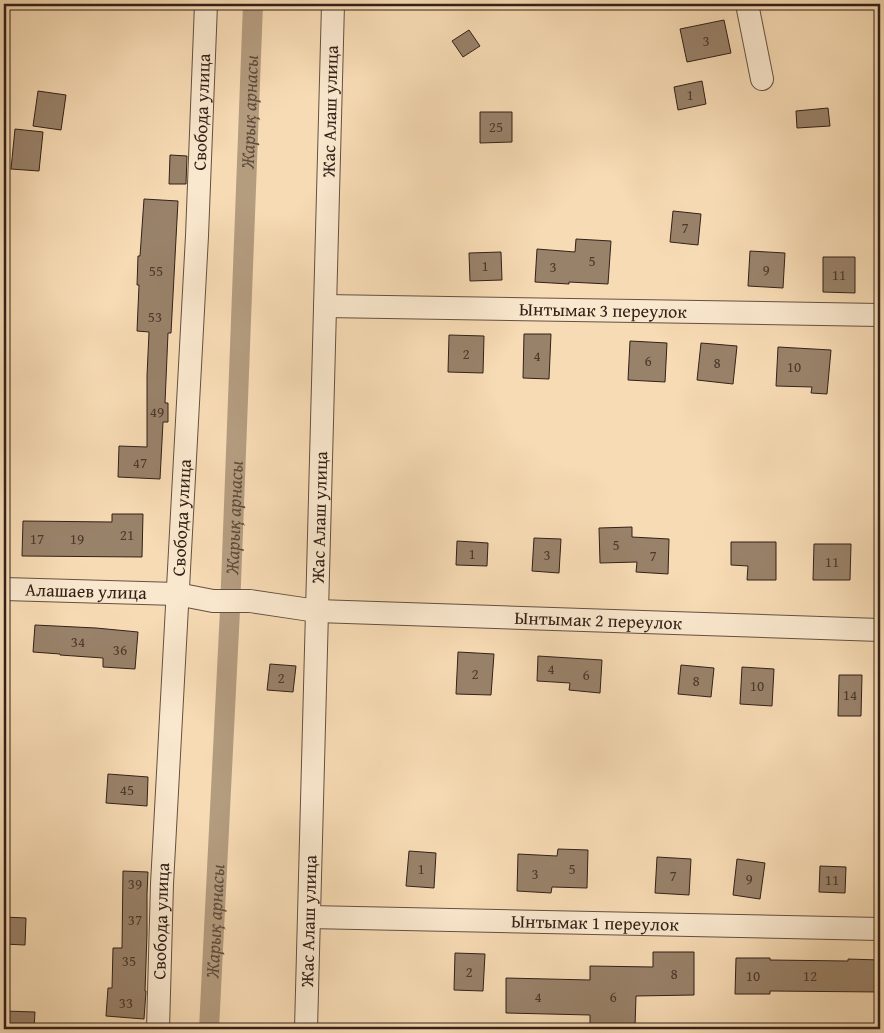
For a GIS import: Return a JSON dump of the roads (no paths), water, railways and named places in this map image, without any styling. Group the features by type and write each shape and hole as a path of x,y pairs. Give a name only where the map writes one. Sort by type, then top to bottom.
{"street":[{"name":"Свобода улица","path":"158,1029 162,884 197,236 206,4"},
{"name":"Жас Алаш улица","path":"306,1029 333,4"},
{"path":"747,4 762,79"},
{"name":"Ынтымак 3 переулок","path":"325,306 880,316"},
{"name":"Алашаев улица","path":"4,589 177,594 213,601 250,601 317,611"},
{"name":"Ынтымак 2 переулок","path":"317,611 880,630"},
{"name":"Ынтымак 1 переулок","path":"309,916 880,929"}],"waterway":[{"name":"Жарық арнасы","path":"209,1029 230,610 253,4"}]}
